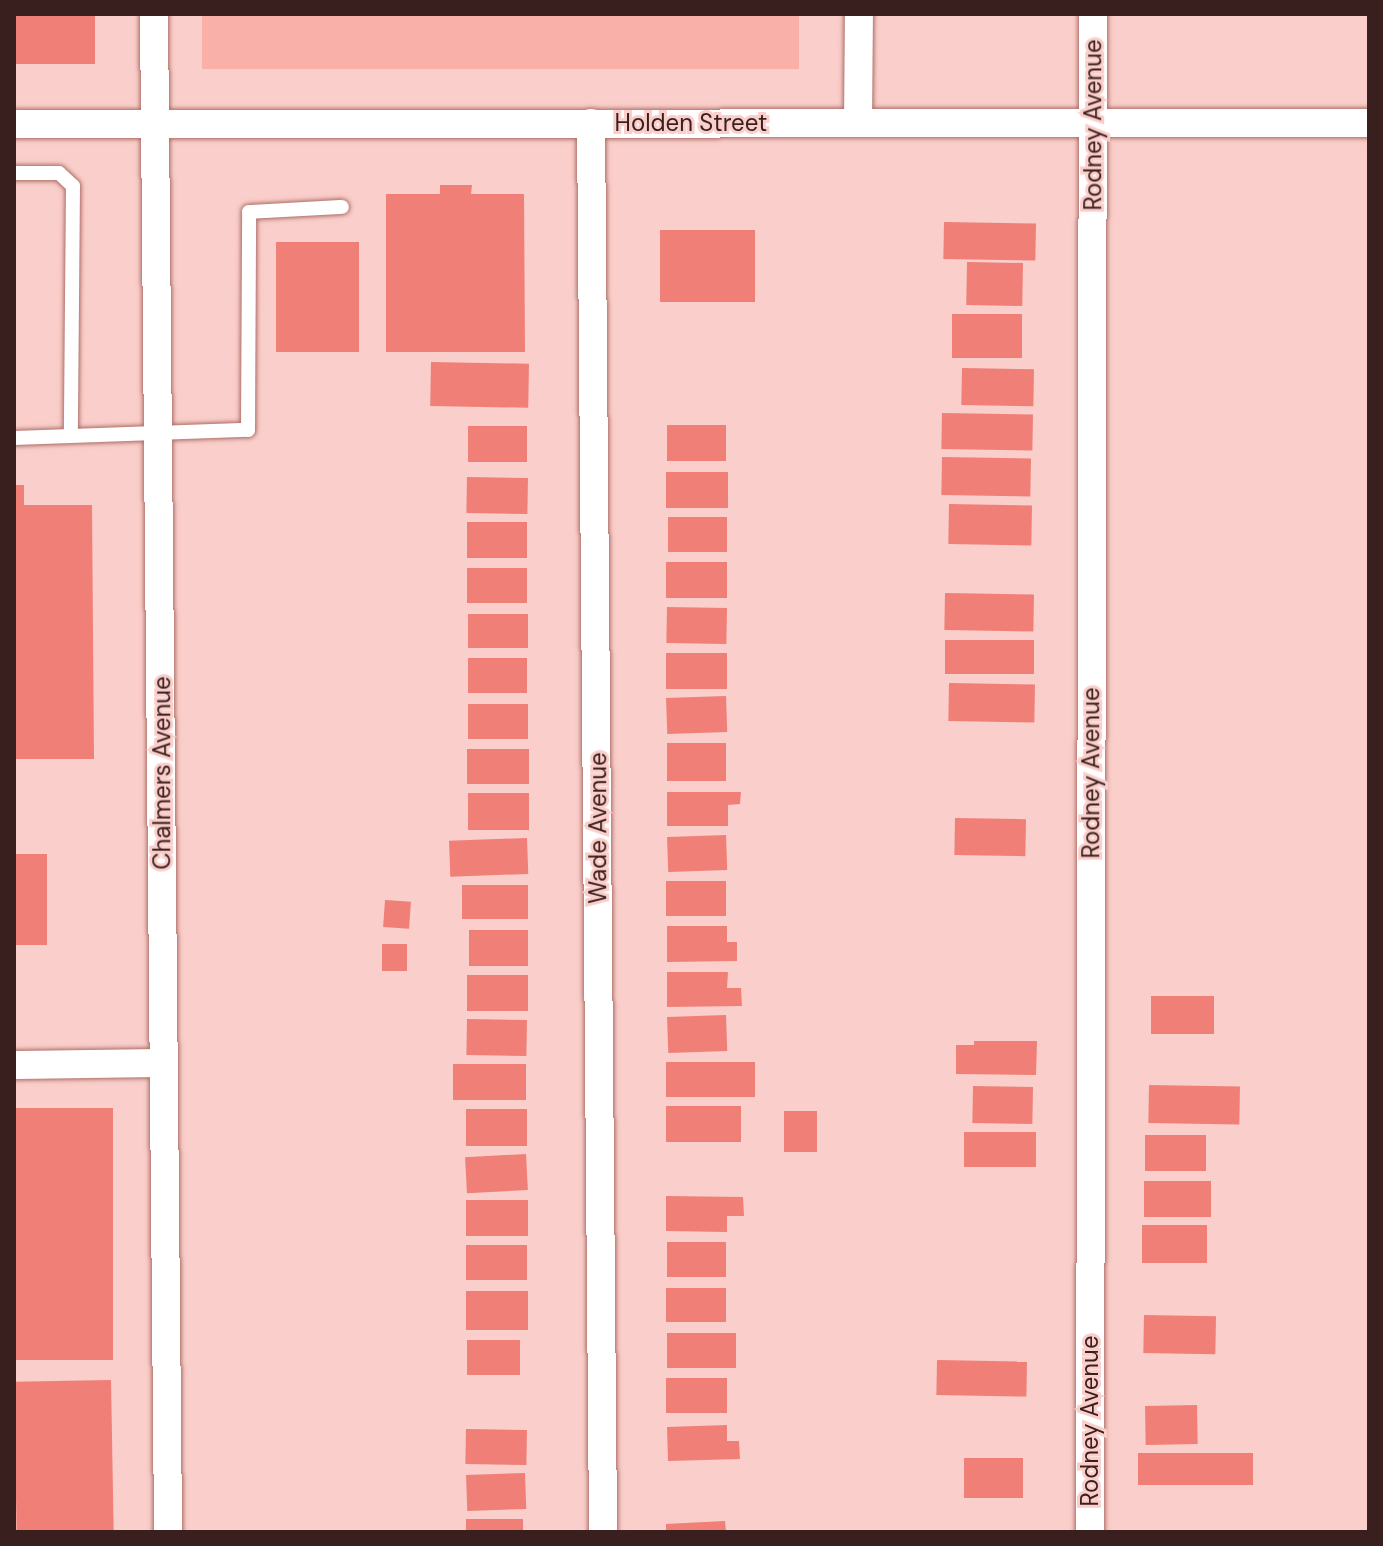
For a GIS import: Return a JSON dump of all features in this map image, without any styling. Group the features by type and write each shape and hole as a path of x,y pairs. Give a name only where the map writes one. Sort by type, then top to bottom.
{"street":[{"name":"Chalmers Avenue","path":"154,14 168,1532"},
{"path":"858,123 859,14"},
{"name":"Rodney Avenue","path":"1090,1532 1093,14"},
{"name":"Wade Avenue","path":"591,123 603,1532"},
{"name":"Holden Street","path":"14,124 1369,123"},
{"path":"14,1065 163,1063"}],"lane":[{"path":"14,173 59,173 73,186 71,435"},
{"path":"14,438 248,430 249,212 342,207"}],"shaded area":[{"path":"202,14 799,14 799,69 202,69"}],"building":[{"path":"14,14 95,14 95,64 14,64"},
{"path":"440,185 472,185 471,194 524,194 525,352 386,352 386,194 440,194"},
{"path":"944,222 1036,224 1035,261 943,259"},
{"path":"660,230 755,230 755,302 660,302"},
{"path":"276,242 359,242 359,352 276,352"},
{"path":"967,262 1023,263 1022,306 966,305"},
{"path":"952,314 1022,314 1022,358 952,358"},
{"path":"431,362 529,364 528,408 430,406"},
{"path":"962,368 1034,369 1033,406 961,405"},
{"path":"942,413 1033,415 1032,451 941,449"},
{"path":"667,425 726,425 726,461 667,461"},
{"path":"468,426 527,426 527,462 468,462"},
{"path":"942,457 1031,459 1030,497 941,495"},
{"path":"666,472 728,472 728,508 666,508"},
{"path":"467,477 528,478 527,514 466,513"},
{"path":"14,485 24,485 24,505 92,505 94,759 14,759"},
{"path":"949,504 1032,505 1031,545 948,544"},
{"path":"668,517 727,517 727,552 668,552"},
{"path":"467,522 527,522 527,558 467,558"},
{"path":"666,562 727,562 727,598 666,598"},
{"path":"467,568 527,568 527,603 467,603"},
{"path":"945,593 1034,595 1033,632 944,630"},
{"path":"667,607 727,608 726,644 666,643"},
{"path":"468,614 528,614 528,648 468,648"},
{"path":"945,640 1034,640 1034,674 945,674"},
{"path":"666,653 727,653 727,689 666,689"},
{"path":"468,658 527,658 527,693 468,693"},
{"path":"949,683 1035,685 1034,722 948,721"},
{"path":"726,696 727,732 667,734 666,698"},
{"path":"468,704 528,704 528,739 468,739"},
{"path":"667,743 726,743 726,781 667,781"},
{"path":"467,749 529,749 529,784 467,784"},
{"path":"667,792 741,792 740,804 728,805 728,826 667,826"},
{"path":"468,793 529,793 529,830 468,830"},
{"path":"955,818 1026,819 1025,856 954,855"},
{"path":"726,835 727,870 668,872 667,837"},
{"path":"527,838 528,874 450,877 449,841"},
{"path":"14,854 47,854 47,945 14,945"},
{"path":"666,881 726,881 726,916 666,916"},
{"path":"462,885 528,885 528,919 462,919"},
{"path":"385,900 411,902 409,929 383,927"},
{"path":"667,926 727,926 727,942 737,942 737,961 667,962"},
{"path":"469,930 528,930 528,966 469,966"},
{"path":"382,944 407,944 407,971 382,971"},
{"path":"667,972 728,972 727,988 741,988 742,1006 667,1007"},
{"path":"467,975 528,975 528,1011 467,1011"},
{"path":"1151,996 1214,996 1214,1034 1151,1034"},
{"path":"726,1015 727,1051 668,1053 667,1017"},
{"path":"467,1019 527,1020 526,1056 466,1055"},
{"path":"974,1041 1037,1041 1036,1075 956,1074 956,1045 974,1045"},
{"path":"666,1062 755,1062 755,1097 666,1097"},
{"path":"453,1064 526,1064 526,1100 453,1100"},
{"path":"1149,1085 1240,1087 1239,1125 1148,1123"},
{"path":"973,1086 1033,1087 1032,1124 972,1123"},
{"path":"666,1106 741,1106 741,1142 666,1142"},
{"path":"14,1108 113,1108 113,1360 14,1360"},
{"path":"466,1109 527,1109 527,1146 466,1146"},
{"path":"784,1111 817,1111 817,1152 784,1152"},
{"path":"964,1132 1036,1132 1036,1167 964,1167"},
{"path":"1145,1135 1206,1135 1206,1171 1145,1171"},
{"path":"526,1154 528,1190 467,1193 465,1157"},
{"path":"1144,1181 1211,1181 1211,1217 1144,1217"},
{"path":"666,1196 743,1197 744,1216 727,1216 727,1232 666,1231"},
{"path":"466,1200 528,1200 528,1236 466,1236"},
{"path":"1142,1225 1207,1225 1207,1263 1142,1263"},
{"path":"667,1242 726,1242 726,1277 667,1277"},
{"path":"466,1245 527,1245 527,1280 466,1280"},
{"path":"666,1288 726,1288 726,1322 666,1322"},
{"path":"466,1291 528,1291 528,1330 466,1330"},
{"path":"1144,1315 1216,1316 1215,1354 1143,1353"},
{"path":"667,1333 736,1333 736,1368 667,1368"},
{"path":"467,1340 520,1340 520,1375 467,1375"},
{"path":"937,1360 1027,1362 1026,1397 936,1395"},
{"path":"666,1378 727,1378 727,1413 666,1413"},
{"path":"111,1380 114,1532 17,1532 14,1382"},
{"path":"1197,1405 1198,1444 1146,1445 1145,1406"},
{"path":"727,1425 727,1441 739,1441 740,1459 668,1461 667,1427"},
{"path":"466,1429 527,1430 526,1465 465,1464"},
{"path":"1138,1453 1253,1453 1253,1485 1138,1485"},
{"path":"964,1458 1023,1458 1023,1498 964,1498"},
{"path":"525,1473 526,1509 467,1511 466,1475"},
{"path":"466,1519 523,1519 523,1532 466,1532"},
{"path":"725,1521 726,1532 666,1532 666,1524"}]}
